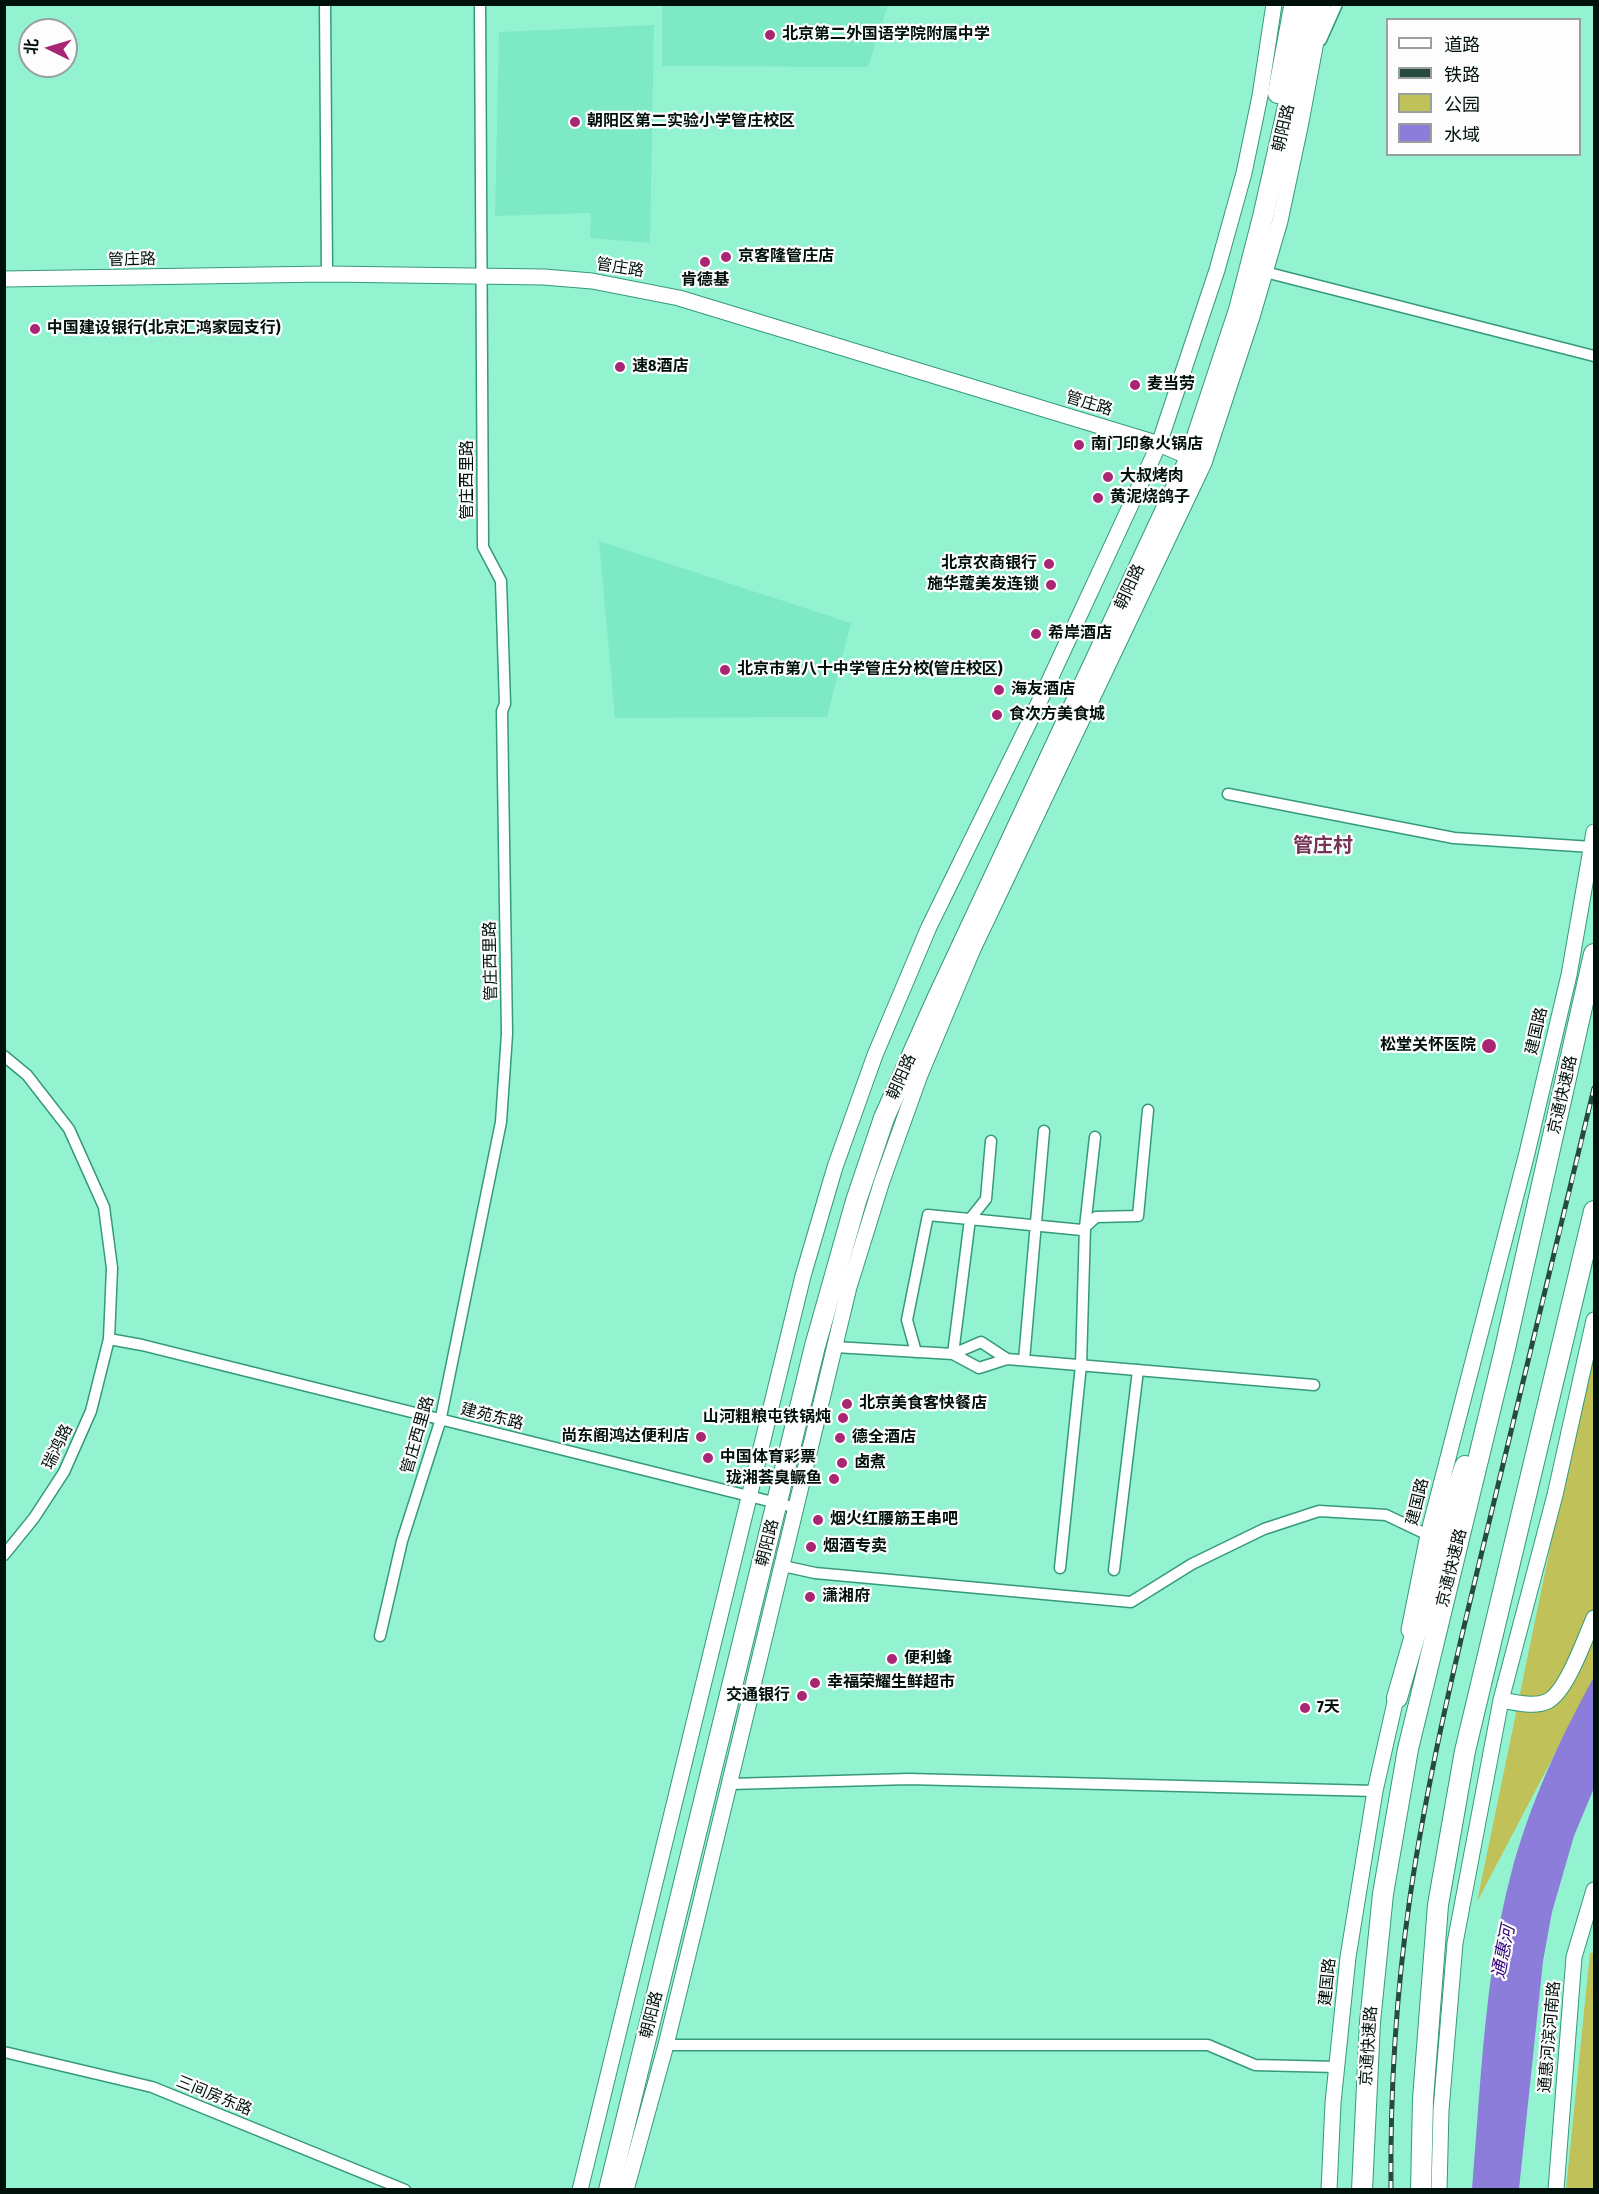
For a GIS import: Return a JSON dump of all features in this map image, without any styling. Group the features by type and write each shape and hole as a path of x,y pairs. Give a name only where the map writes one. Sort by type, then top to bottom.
{"highway":[{"name":"朝阳路","path":"1191,458 1271,131 1295,4"},
{"name":"朝阳路","path":"596,2190 832,1281 884,1118 973,921 1191,458 1239,310 1263,217 1297,69 1308,4"},
{"name":"京通快速路","path":"1362,2190 1370,2022 1383,1894 1408,1749 1504,1353 1594,954"},
{"path":"1420,2190 1423,2099 1438,1905 1465,1751 1594,1211"},
{"path":"1397,1698 1454,1499 1504,1353"},
{"name":"朝阳路","path":"609,2190 773,1502"}],"street":[{"path":"325,4 327,274"},
{"name":"管庄西里路","path":"380,1636 402,1541 440,1419 501,1122 507,1034 502,711 505,704 501,581 483,547 480,4"},
{"name":"朝阳路","path":"626,2190 666,2045 783,1566 773,1502 803,1276 835,1167 875,1055 930,927 1044,692 1159,444 1217,270 1244,173 1260,96 1274,4"},
{"name":"朝阳路","path":"580,2190 729,1574 773,1502 835,1347 849,1287 882,1181 924,1065 973,949 1191,458 1265,272 1280,221 1323,4"},
{"path":"1314,55 1337,4"},
{"path":"1265,272 1594,356"},
{"name":"管庄路","path":"4,279 327,274 544,277 592,281 679,298 1159,444 1191,458"},
{"path":"1228,794 1454,838 1593,840"},
{"name":"建国路","path":"1329,2190 1337,2067 1348,1957 1375,1791 1397,1698 1413,1602 1428,1535 1527,1153 1569,975 1593,840"},
{"name":"瑞鸿路","path":"4,1056 27,1075 69,1129 104,1207 112,1268 109,1339 92,1411 64,1472 34,1518 4,1555"},
{"path":"916,1352 907,1320 928,1215 1082,1230 1096,1217 1138,1216 1148,1110"},
{"path":"1024,1360 1044,1131"},
{"path":"1060,1568 1081,1365 1085,1227 1095,1137"},
{"path":"953,1354 970,1219 986,1199 991,1142"},
{"path":"1439,2190 1441,2110 1455,1943 1501,1700 1555,1494 1594,1320"},
{"name":"建苑东路","path":"109,1339 142,1345 773,1502"},
{"path":"953,1354 981,1342 1007,1359"},
{"path":"835,1347 953,1354 979,1368 1007,1359 1314,1385"},
{"path":"1114,1570 1138,1370"},
{"path":"783,1566 815,1573 1131,1602 1192,1564 1264,1529 1319,1511 1386,1515 1428,1535"},
{"path":"1501,1700 1535,1704 1549,1700 1560,1689 1594,1618"},
{"path":"730,1784 909,1779 1375,1791"},
{"name":"通惠河滨河南路","path":"1556,2190 1575,1956 1594,1890"},
{"path":"666,2045 1208,2045 1256,2065 1337,2067"},
{"name":"三间房东路","path":"4,2052 152,2087 405,2190"}],"shaded area":[{"name":"北京第二外国语学院附属中学","path":"662,4 888,5 868,67 662,66"},
{"name":"朝阳区第二实验小学管庄校区","path":"654,25 650,243 590,238 591,213 495,216 499,32"},
{"name":"北京市第八十中学管庄分校(管庄校区)","path":"599,541 851,623 827,717 615,718"}],"green space":[{"path":"1594,1335 1594,1679 1477,1902"},
{"path":"1590,1953 1594,1953 1594,2189 1566,2189"}],"water":[{"name":"通惠河","path":"1594,1677 1594,1788 1574,1836 1552,1912 1543,1961 1519,2189 1472,2189 1489,1991 1511,1874 1518,1848 1546,1772"}],"railway":[{"path":"1391,2190 1393,2079 1398,2006 1405,1933 1426,1800 1446,1703 1594,1088"}],"place":[{"name":"北京第二外国语学院附属中学","path":"770,35"},
{"name":"朝阳区第二实验小学管庄校区","path":"575,122"},
{"name":"京客隆管庄店","path":"726,257"},
{"name":"肯德基","path":"705,262"},
{"name":"中国建设银行(北京汇鸿家园支行)","path":"35,329"},
{"name":"速8酒店","path":"620,367"},
{"name":"麦当劳","path":"1135,385"},
{"name":"南门印象火锅店","path":"1079,445"},
{"name":"大叔烤肉","path":"1108,477"},
{"name":"黄泥烧鸽子","path":"1098,498"},
{"name":"北京农商银行","path":"1049,564"},
{"name":"施华蔻美发连锁","path":"1051,585"},
{"name":"希岸酒店","path":"1036,634"},
{"name":"北京市第八十中学管庄分校(管庄校区)","path":"725,670"},
{"name":"海友酒店","path":"999,690"},
{"name":"食次方美食城","path":"997,715"},
{"name":"松堂关怀医院","path":"1489,1046"},
{"name":"北京美食客快餐店","path":"847,1404"},
{"name":"山河粗粮屯铁锅炖","path":"843,1418"},
{"name":"尚东阁鸿达便利店","path":"701,1437"},
{"name":"德全酒店","path":"840,1438"},
{"name":"中国体育彩票","path":"708,1458"},
{"name":"卤煮","path":"842,1463"},
{"name":"珑湘荟臭鳜鱼","path":"834,1479"},
{"name":"烟火红腰筋王串吧","path":"818,1520"},
{"name":"烟酒专卖","path":"811,1547"},
{"name":"潇湘府","path":"810,1597"},
{"name":"便利蜂","path":"892,1659"},
{"name":"幸福荣耀生鲜超市","path":"815,1683"},
{"name":"交通银行","path":"802,1696"},
{"name":"7天","path":"1305,1708"}],"district":[{"name":"管庄村","path":"1323,846"}]}
